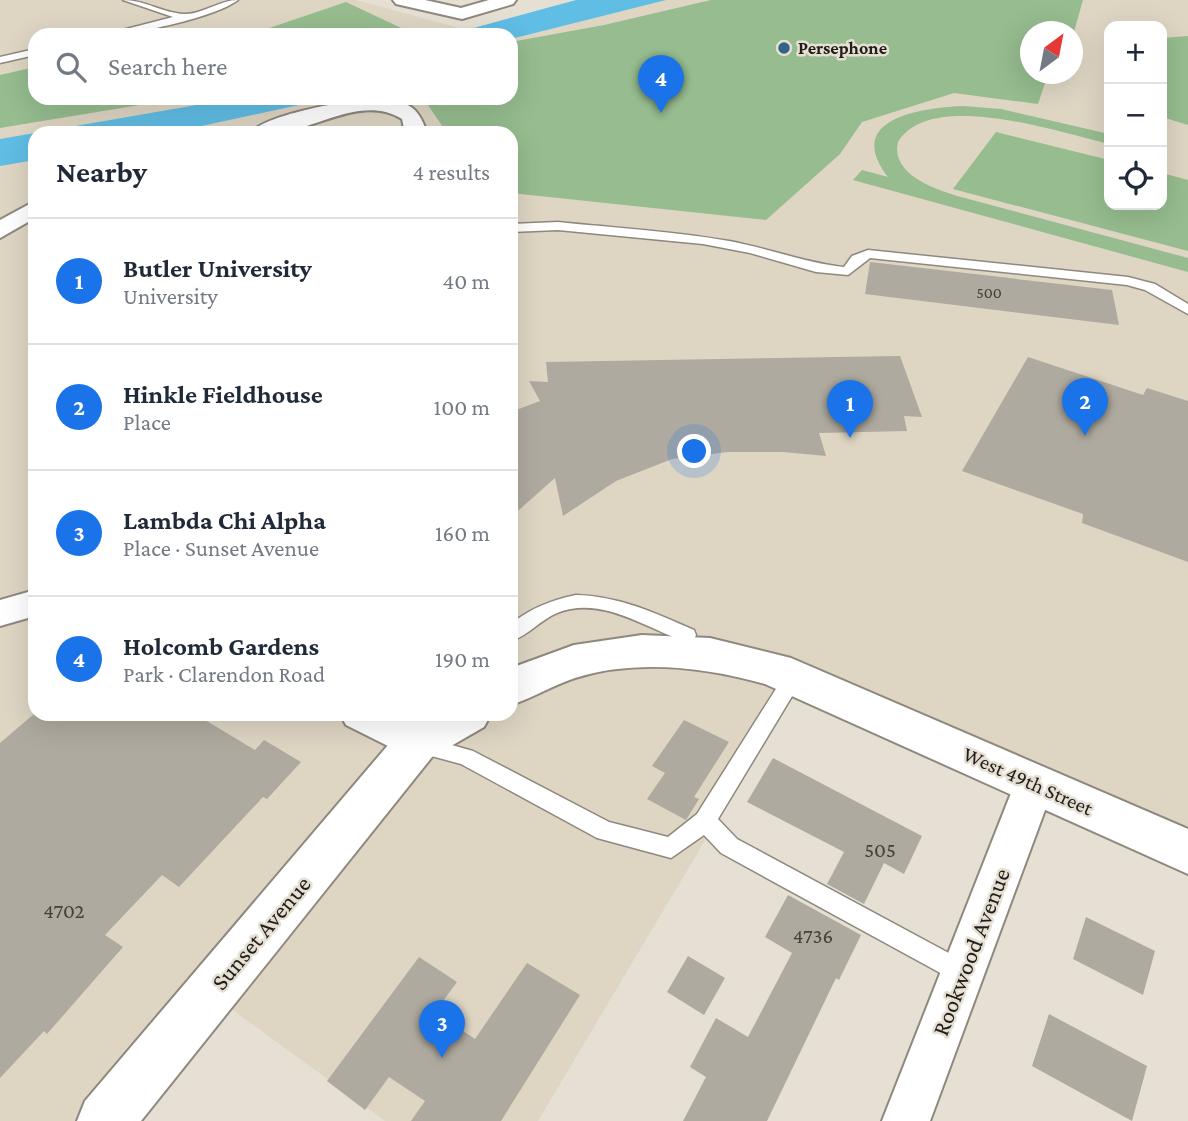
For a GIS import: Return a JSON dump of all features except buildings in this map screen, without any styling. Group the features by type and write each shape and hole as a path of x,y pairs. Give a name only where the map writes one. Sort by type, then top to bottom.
{"street":[{"path":"402,0 462,14 507,0"},
{"path":"281,126 316,113 374,105 405,111 415,121 415,126"},
{"path":"0,231 28,213"},
{"path":"0,613 28,605"},
{"path":"518,662 563,646 633,636 687,635 747,653"},
{"path":"518,685 564,666 639,650 747,653"},
{"name":"West 49th Street","path":"747,653 793,678 1188,852"},
{"name":"West 49th Street","path":"747,653 828,676 868,710"},
{"path":"390,721 426,729"},
{"name":"Sunset Avenue","path":"106,1121 426,729 449,721"},
{"name":"Rookwood Avenue","path":"906,1121 1035,783"}],"lane":[{"path":"128,0 184,17"},
{"path":"138,28 184,17 233,0"},
{"path":"0,61 28,54"},
{"path":"518,229 630,231 703,240 817,268 848,271 857,259 868,254 1128,281 1150,287 1188,310"},
{"path":"518,628 549,606 579,599 620,605 687,635"},
{"path":"426,729 466,757 606,831 671,848 705,821 793,678"},
{"path":"705,821 729,846 963,972"}],"shaded area":[{"path":"0,0 356,0 459,28 28,28 28,105 518,105 518,38 610,10 659,0 1188,0 1188,842 806,671 538,1121 385,1121 208,992 99,1121 0,1121"}],"green space":[{"path":"711,0 1083,0 1077,21 1020,21 1020,84 1045,84 1038,104 954,93 862,122 840,154 766,220 518,194 518,126 442,126 428,105 518,105 518,41 604,25"},
{"path":"346,2 401,28 270,28"},
{"path":"1188,36 1188,125 1167,119 1167,38"},
{"path":"28,69 28,105 140,105 0,128 0,75"},
{"path":"946,107 1001,109 1104,133 1104,143 1030,124 998,119 966,116 938,118 914,126 898,142 897,154 901,164 917,179 961,197 1188,258 1188,272 853,180 862,170 888,177 877,157 875,142 881,130 892,120"},
{"path":"996,132 1104,159 1104,210 1167,210 1167,174 1188,180 1188,251 953,189"}],"water":[{"path":"576,0 666,0 518,37 518,28 474,28"},
{"path":"197,105 299,105 201,126 75,126"},
{"path":"28,134 28,161 0,166 0,139"}],"place":[{"name":"Persephone","path":"784,48"},
{"name":"Holcomb Gardens","path":"661,113"},
{"name":"Hinkle Fieldhouse","path":"1085,436"},
{"name":"Butler University","path":"850,438"},
{"name":"Lambda Chi Alpha","path":"442,1058"}]}
